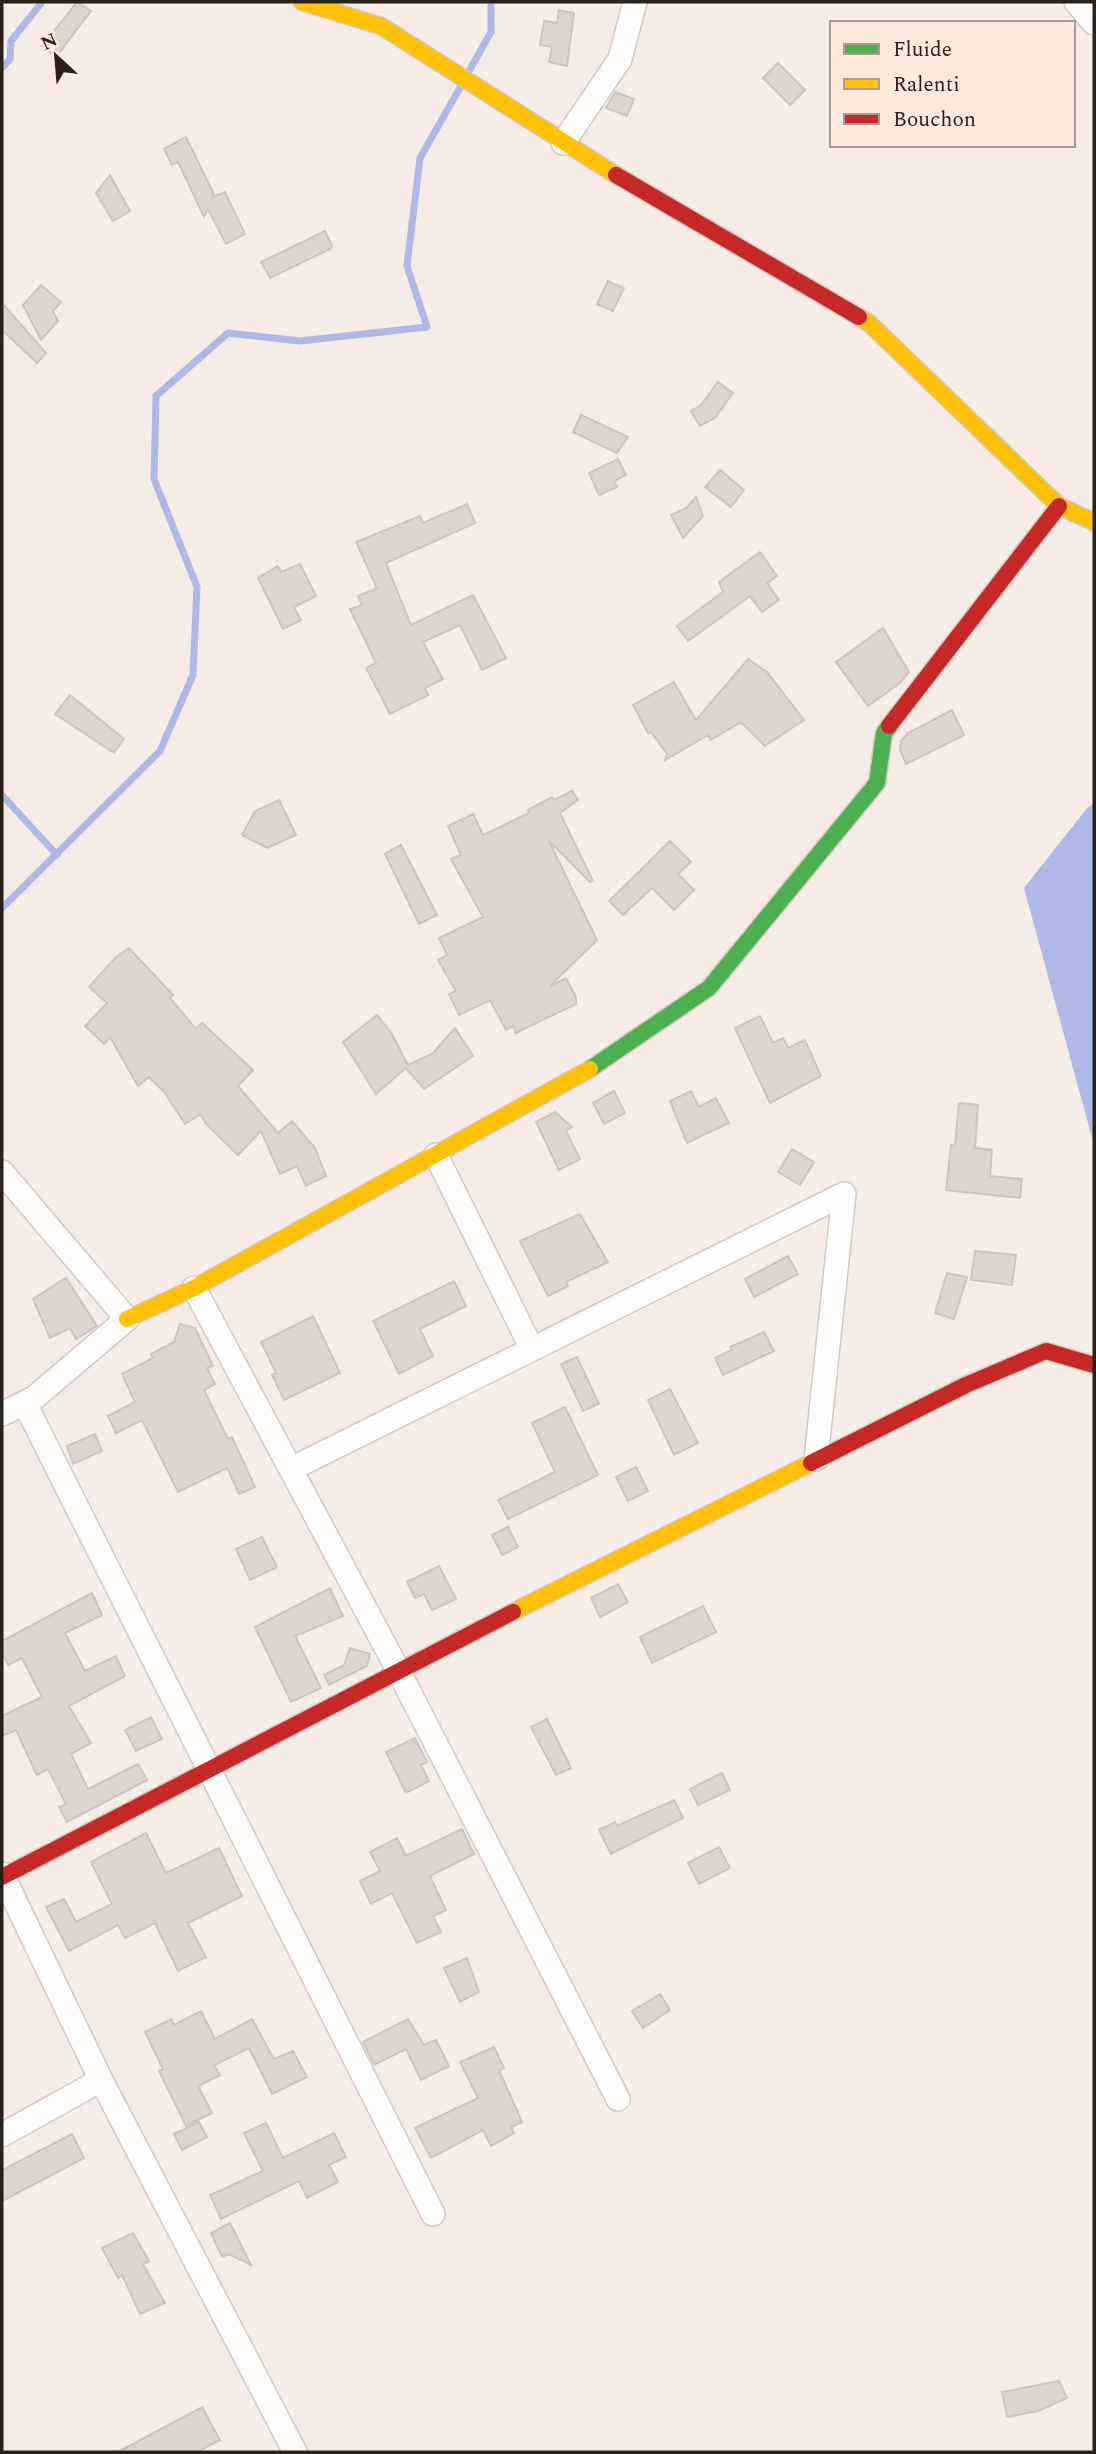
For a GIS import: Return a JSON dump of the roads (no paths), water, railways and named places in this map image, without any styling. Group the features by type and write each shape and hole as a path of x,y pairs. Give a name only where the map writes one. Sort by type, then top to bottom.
{"street":[{"path":"302,2 381,26 564,143 869,323 1059,506 1094,522"},
{"path":"339,13 362,2"},
{"path":"564,143 620,59 635,2"},
{"path":"1076,2 1094,23"},
{"path":"2,1414 25,1404 127,1318 194,1288 575,1079 709,988 877,783 884,733 978,616 1059,506"},
{"path":"436,1155 532,1349"},
{"path":"2,1172 127,1318"},
{"path":"291,1469 844,1194 816,1459"},
{"path":"194,1288 398,1670 618,2099"},
{"path":"295,2452 101,2080 2,1876 398,1670 966,1385 1046,1351 1094,1365"},
{"path":"25,1404 207,1770 433,2214"},
{"path":"2,2135 101,2080"}],"water":[{"path":"1094,804 1094,1145 1024,888 1088,807"}],"waterway":[{"path":"2,68 10,59 11,41 42,2"},
{"path":"468,73 491,32 491,2"},
{"path":"2,908 160,751 193,675 197,587 154,479 156,396 228,333 300,341 427,327 407,266 420,158 461,86"},
{"path":"2,795 57,855"}]}
